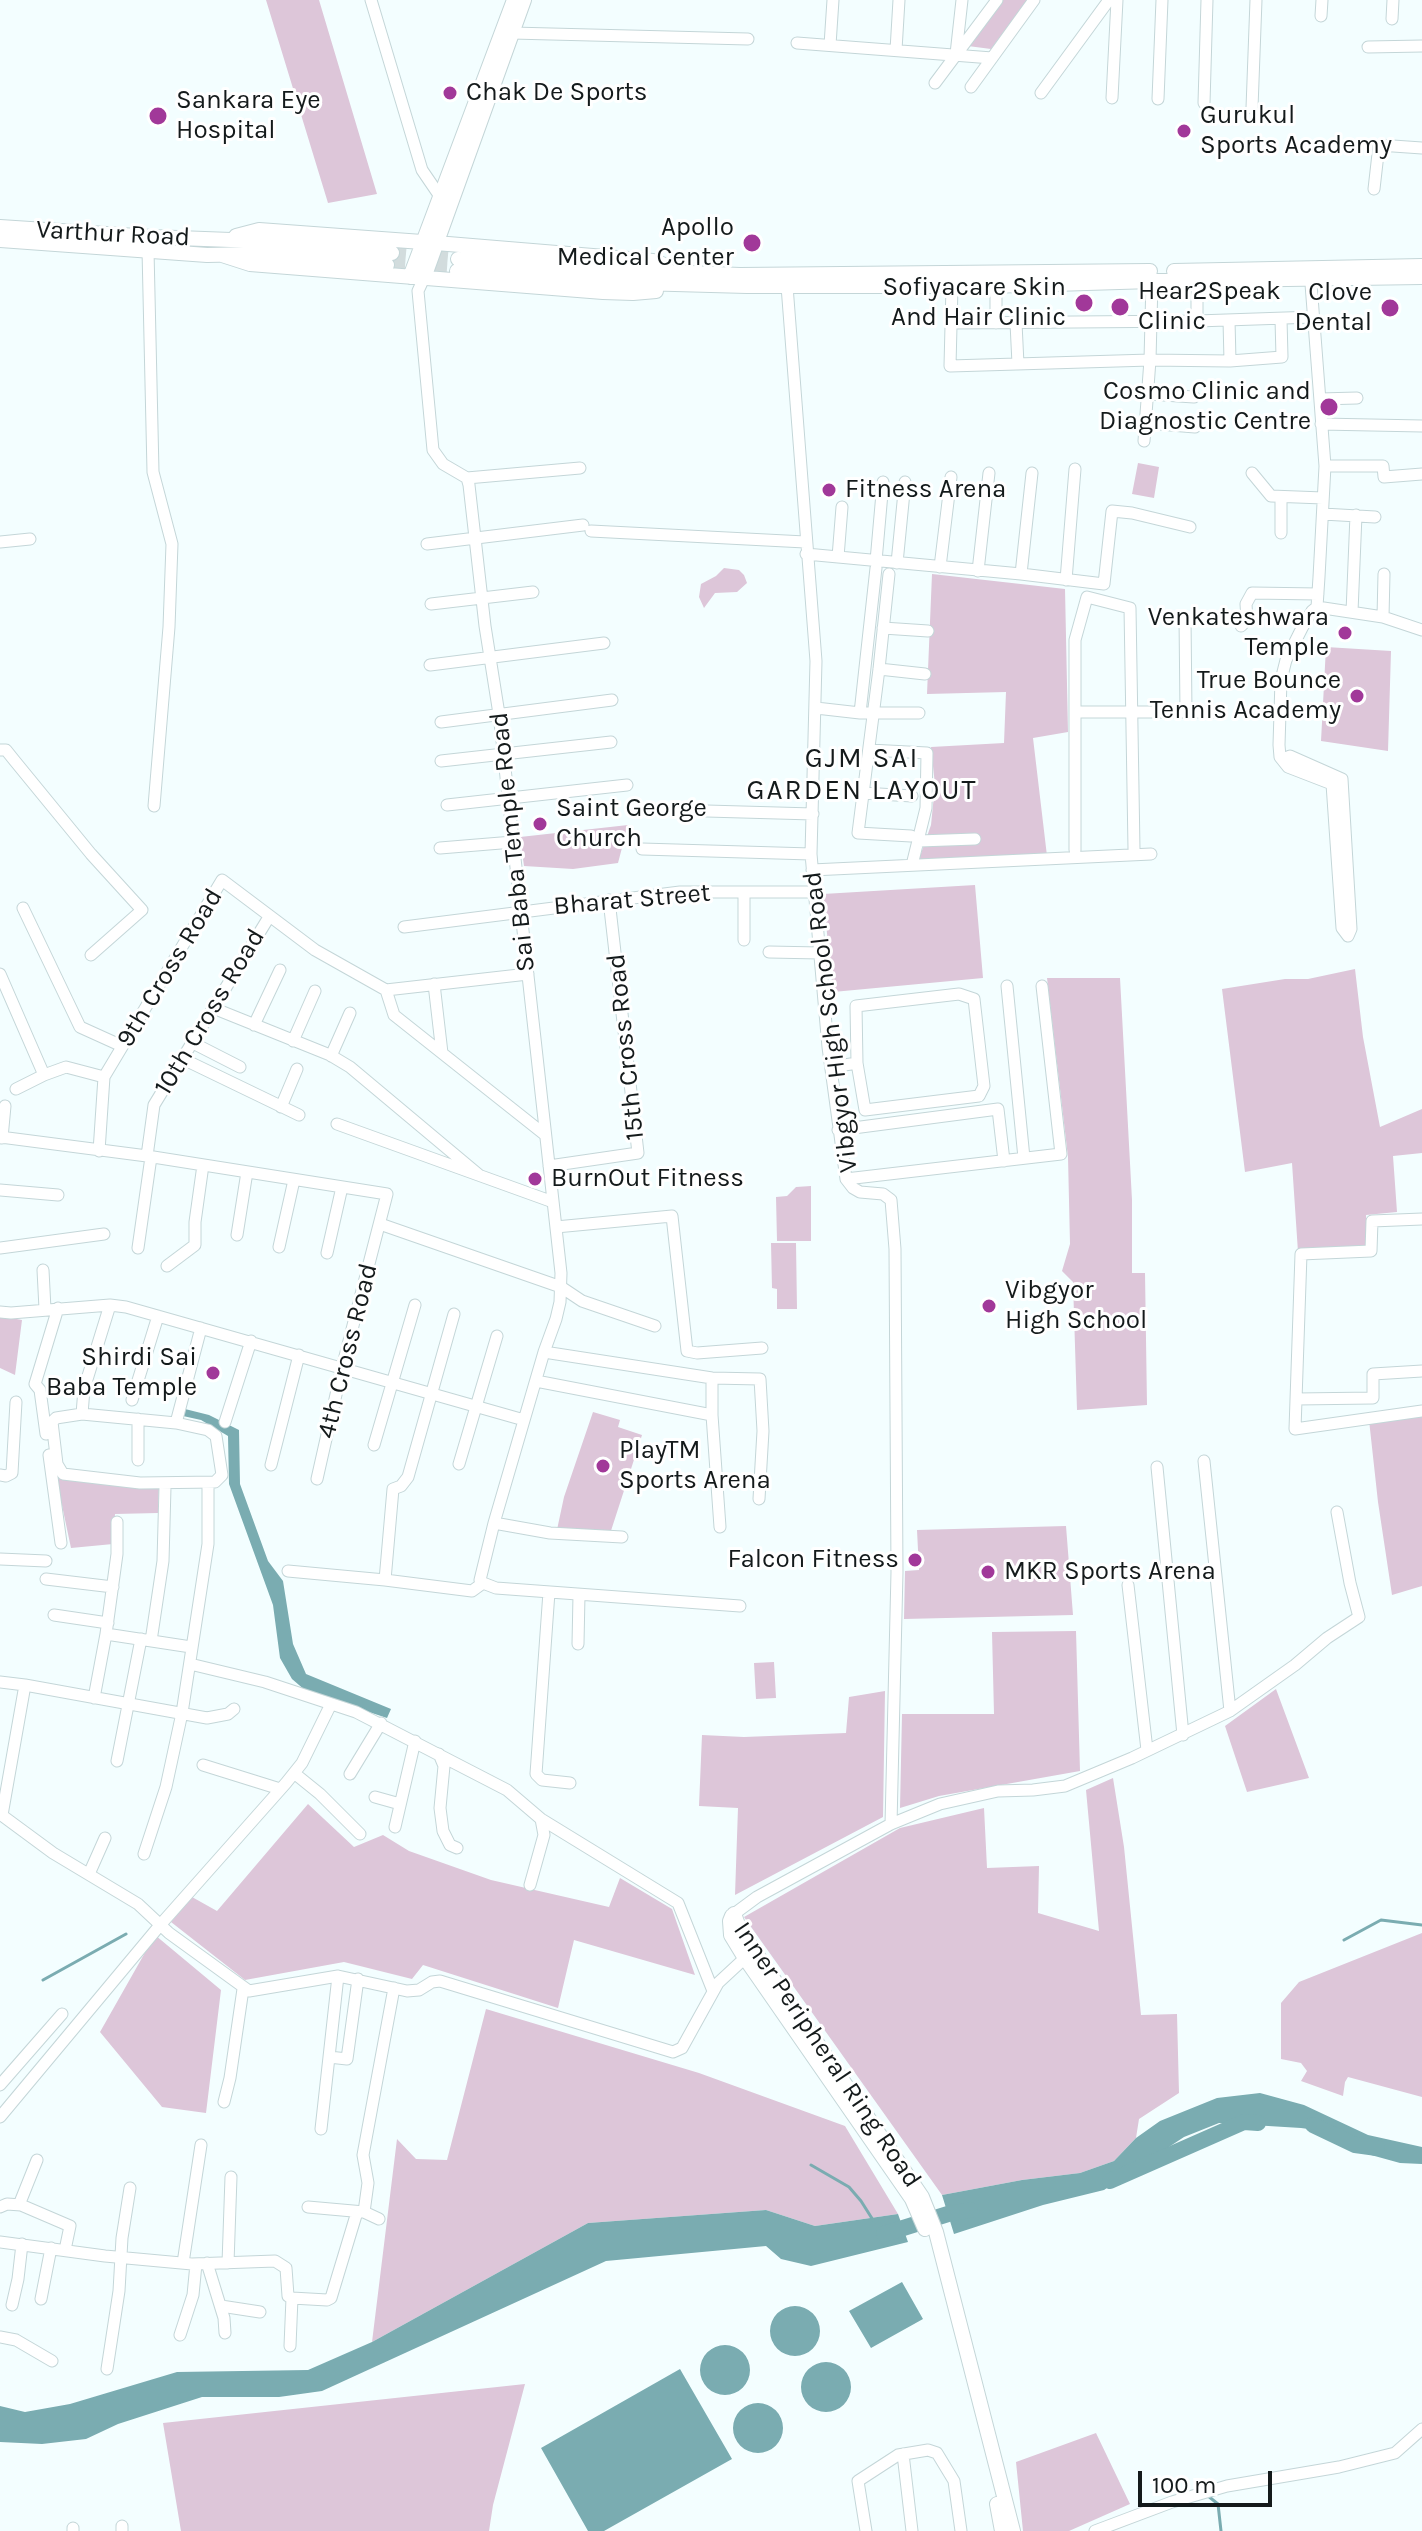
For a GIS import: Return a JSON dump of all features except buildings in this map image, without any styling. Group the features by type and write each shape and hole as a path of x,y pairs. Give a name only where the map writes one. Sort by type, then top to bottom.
{"main road":[{"path":"414,280 439,195 514,0"},
{"path":"423,242 524,0"},
{"name":"Varthur Road","path":"0,227 227,239"},
{"path":"227,239 259,230 653,261 662,264 670,278"},
{"path":"222,255 392,260 227,239"},
{"name":"Varthur Road","path":"0,240 222,255"},
{"path":"222,255 250,264 414,280 633,293 663,290 670,278"},
{"path":"458,265 787,286 1310,273 1422,277"},
{"path":"670,278 747,275 996,286 1197,280 1422,266"},
{"name":"Inner Peripheral Ring Road","path":"734,1914 736,1932 745,1958 917,2198"},
{"name":"Inner Peripheral Ring Road","path":"736,1932 917,2198 931,2233 1013,2531"},
{"name":"Inner Peripheral Ring Road","path":"931,2233 1002,2531"}],"street":[{"path":"371,0 422,170 439,195"},
{"path":"830,45 833,0"},
{"path":"896,50 899,0"},
{"path":"956,54 962,0"},
{"path":"935,83 997,0"},
{"path":"971,87 1034,0"},
{"path":"1041,93 1109,0"},
{"path":"1112,98 1117,0"},
{"path":"1158,99 1162,0"},
{"path":"1204,103 1207,0"},
{"path":"1252,108 1256,0"},
{"path":"1321,16 1322,0"},
{"path":"1392,19 1393,0"},
{"path":"512,33 748,39"},
{"path":"797,43 992,58"},
{"path":"1368,47 1422,46"},
{"path":"1374,189 1379,145 1422,148"},
{"path":"148,250 153,472 172,544 170,614 154,806"},
{"path":"1310,273 1325,466 1318,594 1317,607 1307,619 1286,660 1281,680 1279,745 1283,759 1290,756 1315,772 1342,779 1340,826 1342,928 1348,936 1351,929 1341,851"},
{"path":"414,280 433,450 443,464 467,478 580,468"},
{"path":"1197,280 1197,321"},
{"path":"1144,441 1152,281"},
{"path":"949,282 952,323 950,366 1150,360 1230,361 1282,357 1281,319"},
{"name":"Vibgyor High School Road","path":"787,286 816,661 811,854 813,892 838,1130 846,1179 860,1192 883,1194 891,1200 895,1249 897,1572 891,1824"},
{"path":"996,286 996,323"},
{"path":"952,323 1314,317"},
{"path":"1229,320 1230,361"},
{"path":"1016,323 1018,364"},
{"path":"1148,394 1194,397"},
{"path":"1320,399 1357,398"},
{"path":"1146,423 1195,427"},
{"path":"1321,424 1422,426"},
{"path":"1325,466 1383,466 1384,477 1422,474"},
{"path":"1066,580 1075,469"},
{"path":"978,571 989,473"},
{"path":"1021,574 1032,473"},
{"path":"1252,473 1268,494 1323,498"},
{"path":"940,567 951,477"},
{"name":"Sai Baba Temple Road","path":"467,478 499,714 561,1273 556,1319 494,1523 480,1580 483,1583"},
{"path":"860,713 883,482"},
{"path":"897,563 905,482"},
{"path":"1281,497 1281,533"},
{"path":"838,557 842,507"},
{"path":"427,544 587,528 806,548 876,564 897,563 1104,584 1112,511 1190,527"},
{"path":"1323,514 1375,517"},
{"path":"1352,612 1356,515"},
{"path":"0,542 30,539"},
{"path":"889,574 858,833 975,839"},
{"path":"1383,617 1384,574"},
{"path":"1093,583 1093,599"},
{"path":"431,604 533,592"},
{"path":"1241,626 1247,620 1246,604 1252,593 1318,594"},
{"path":"1075,850 1075,640 1087,597 1130,608 1134,849"},
{"path":"1317,607 1383,617 1422,630"},
{"path":"1185,618 1186,712"},
{"path":"883,628 928,631"},
{"path":"430,665 604,643"},
{"path":"879,669 925,674"},
{"path":"441,722 612,700"},
{"path":"816,708 860,713 919,713"},
{"path":"1075,712 1217,712"},
{"path":"441,761 611,742"},
{"path":"0,750 6,750 91,854 142,910 91,955"},
{"path":"869,750 927,753 926,808 915,838 912,865"},
{"path":"447,805 627,785"},
{"path":"863,793 912,796"},
{"path":"636,809 813,814"},
{"path":"440,848 513,842"},
{"path":"642,849 811,854"},
{"path":"812,870 1151,854"},
{"name":"9th Cross Road","path":"99,1151 104,1077 222,880 326,957 386,990"},
{"name":"Bharat Street","path":"404,927 680,892 813,892"},
{"path":"744,892 744,940"},
{"name":"15th Cross Road","path":"549,1166 638,1153 609,900"},
{"path":"23,908 80,1027 122,1046"},
{"name":"10th Cross Road","path":"138,1248 154,1105 269,917"},
{"path":"769,952 820,953"},
{"path":"254,1025 280,970"},
{"path":"0,974 44,1075"},
{"path":"528,974 386,990 394,1015 544,1134"},
{"path":"434,984 442,1053"},
{"path":"1007,986 1024,1156"},
{"path":"1024,1156 1061,1154 1042,986"},
{"path":"293,1041 315,991"},
{"path":"856,1006 959,994 974,999 984,1086 979,1096 865,1110"},
{"path":"901,995 856,1001 857,1063 866,1118 915,1112"},
{"path":"213,1008 331,1056 350,1067 479,1175"},
{"path":"331,1056 350,1013"},
{"path":"193,1043 240,1067"},
{"path":"183,1059 299,1115"},
{"path":"832,1067 857,1063"},
{"path":"16,1089 66,1067 104,1077"},
{"path":"281,1107 297,1069"},
{"path":"5,1106 1,1139 149,1156 342,1187 327,1253"},
{"path":"838,1130 998,1109 1004,1161"},
{"path":"337,1124 553,1202"},
{"path":"846,1179 1004,1161 1041,1152"},
{"path":"167,1266 195,1245 203,1165"},
{"path":"237,1235 247,1172"},
{"path":"279,1247 294,1180"},
{"name":"4th Cross Road","path":"317,1479 387,1194 342,1187"},
{"path":"0,1190 58,1195"},
{"path":"556,1227 672,1216 687,1351 762,1348"},
{"path":"1422,1219 1372,1221 1371,1251 1301,1254 1295,1429 1422,1411"},
{"path":"380,1224 561,1287 582,1301 655,1326"},
{"path":"0,1248 104,1234"},
{"path":"43,1270 52,1308 35,1384 40,1390 61,1543"},
{"path":"82,1414 84,1389 110,1305"},
{"path":"0,1312 110,1305 251,1341 524,1420"},
{"path":"374,1445 415,1305"},
{"path":"385,1580 393,1489 401,1486 408,1477 454,1314"},
{"path":"132,1400 158,1316"},
{"path":"176,1423 201,1328"},
{"path":"459,1464 497,1336"},
{"path":"225,1422 251,1341"},
{"path":"544,1352 712,1378 760,1379 763,1431 759,1499"},
{"path":"271,1465 299,1355"},
{"path":"1297,1399 1373,1398 1373,1374 1422,1371"},
{"path":"712,1378 720,1527"},
{"path":"536,1381 712,1415"},
{"path":"0,1475 12,1473 16,1402"},
{"path":"82,1414 138,1419 208,1430 216,1436 222,1475 215,1482 140,1483 63,1474 57,1464 52,1422 56,1418 82,1414"},
{"path":"138,1419 138,1460"},
{"path":"1204,1461 1230,1711"},
{"path":"1157,1467 1183,1735"},
{"path":"117,1761 163,1561 165,1487"},
{"path":"144,1854 166,1787 182,1713 208,1544 208,1488"},
{"path":"734,1914 757,1897 891,1824 940,1804 998,1791 1065,1786 1183,1735 1230,1711 1359,1617 1337,1512"},
{"path":"94,1698 113,1587 117,1522"},
{"path":"494,1523 550,1533 622,1537"},
{"path":"0,1559 46,1561"},
{"path":"288,1571 472,1591 483,1583 496,1588 740,1606"},
{"path":"46,1579 113,1587"},
{"path":"1128,1585 1147,1750"},
{"path":"549,1592 536,1774 542,1780 570,1783"},
{"path":"578,1644 579,1595"},
{"path":"54,1615 146,1640 191,1647"},
{"path":"190,1664 265,1682 356,1712 507,1790 541,1819 678,1903 719,1983"},
{"path":"0,1682 207,1718 228,1714 234,1709"},
{"path":"25,1685 1,1815 53,1853 138,1904 169,1933 243,1989 266,1989 338,1976 407,1991 419,1990 440,1981 673,2052 682,2048 719,1983 745,1958"},
{"path":"0,2117 161,1924 294,1773 331,1704"},
{"path":"350,1774 381,1723"},
{"path":"395,1827 415,1741"},
{"path":"439,1754 444,1766 440,1808 443,1831 450,1845 457,1848"},
{"path":"203,1765 280,1789"},
{"path":"294,1773 360,1834"},
{"path":"375,1797 400,1804"},
{"path":"530,1885 544,1835 541,1819"},
{"path":"89,1874 105,1838"},
{"path":"321,2129 338,1976"},
{"path":"329,2057 347,2059 358,1979"},
{"path":"0,2242 183,2263 275,2261 286,2268 286,2293 292,2298 331,2298 368,2183 363,2155 394,1988"},
{"path":"224,2102 243,1989"},
{"path":"0,2085 62,2014"},
{"path":"183,2263 201,2145"},
{"path":"19,2205 37,2160"},
{"path":"228,2263 231,2177"},
{"path":"107,2369 130,2188"},
{"path":"0,2207 19,2205 70,2226 65,2250"},
{"path":"308,2207 360,2212 379,2219"},
{"path":"12,2305 22,2244"},
{"path":"41,2299 51,2248"},
{"path":"202,2263 221,2306 225,2333"},
{"path":"180,2335 202,2263"},
{"path":"290,2346 292,2298"},
{"path":"221,2306 260,2312"},
{"path":"0,2337 16,2340 52,2361"},
{"path":"1095,2531 1172,2502 1227,2486 1339,2467 1395,2453 1422,2429"},
{"path":"866,2531 858,2481 898,2455 932,2450 942,2459 957,2489 961,2531"},
{"path":"903,2454 912,2531"}],"shaded area":[{"path":"266,0 319,0 377,194 328,203"},
{"path":"1003,0 1027,0 991,49 968,46"},
{"path":"1138,463 1159,467 1154,498 1132,494"},
{"path":"724,568 739,570 747,583 737,592 715,593 704,608 699,597 701,584"},
{"path":"932,574 1065,589 1068,732 1033,738 1047,856 918,862 931,825 935,785 931,747 1004,743 1006,692 927,694"},
{"name":"True Bounce Tennis Academy","path":"1326,647 1391,651 1388,751 1321,741"},
{"path":"628,825 618,863 573,869 524,866 520,837"},
{"path":"975,885 983,978 833,992 823,894"},
{"path":"1355,969 1363,1037 1380,1127 1422,1109 1422,1153 1393,1156 1397,1212 1366,1215 1368,1246 1298,1252 1292,1163 1245,1172 1222,989 1285,979 1308,979"},
{"path":"1047,978 1120,978 1132,1200 1132,1273 1145,1273 1147,1405 1077,1410 1073,1282 1062,1271 1070,1244 1068,1157"},
{"path":"811,1186 811,1241 777,1241 776,1197 787,1196 796,1187"},
{"path":"771,1243 796,1243 797,1309 777,1309 777,1289 772,1288"},
{"path":"0,1316 22,1320 15,1375 0,1368"},
{"path":"1422,1411 1422,1586 1392,1595 1369,1420"},
{"name":"PlayTM Sports Arena","path":"593,1412 620,1420 618,1427 642,1435 608,1540 555,1539 564,1497"},
{"path":"56,1477 159,1485 158,1513 115,1514 113,1544 71,1548"},
{"name":"MKR Sports Arena","path":"1066,1526 1073,1615 904,1619 905,1571 919,1570 917,1530"},
{"path":"1076,1631 1080,1771 939,1796 900,1808 902,1714 994,1714 992,1632"},
{"path":"774,1662 776,1698 756,1699 754,1663"},
{"path":"1276,1689 1309,1778 1247,1792 1225,1726"},
{"path":"885,1691 883,1817 735,1895 738,1808 699,1806 702,1735 744,1737 846,1733 849,1697"},
{"path":"1113,1778 1124,1847 1141,2015 1177,2014 1179,2093 1139,2119 1136,2138 1114,2161 1080,2173 942,2195 744,1917 900,1828 984,1808 987,1868 1039,1866 1038,1913 1099,1931 1086,1790"},
{"path":"308,1804 354,1847 383,1835 409,1851 491,1880 609,1907 620,1878 672,1909 695,1975 574,1940 558,2008 423,1965 412,1979 344,1962 245,1980 171,1922 192,1897 217,1911"},
{"path":"1422,1933 1422,2097 1348,2077 1343,2096 1301,2081 1307,2071 1301,2063 1281,2059 1281,2003 1299,1982"},
{"path":"155,1935 221,1990 206,2113 162,2107 100,2032"},
{"path":"486,2009 699,2073 845,2126 898,2214 815,2226 766,2210 588,2223 372,2342 397,2139 416,2159 447,2160"},
{"path":"525,2384 489,2531 181,2531 163,2423"},
{"path":"1096,2433 1130,2504 1069,2531 1023,2531 1016,2462"}],"water":[{"path":"185,1409 209,1415 239,1430 240,1484 268,1561 283,1581 293,1644 306,1674 391,1709 387,1718 306,1691 292,1679 280,1658 273,1605 229,1484 228,1436 201,1420 183,1416"},
{"path":"1260,2093 1304,2105 1368,2135 1422,2147 1422,2164 1400,2163 1371,2155 1338,2133 1219,2123 1184,2137 1104,2190 1043,2205 954,2234 942,2195 1080,2173 1114,2161 1136,2138 1160,2121 1217,2098"},
{"path":"766,2210 815,2226 898,2214 908,2242 811,2266 781,2259 766,2246 606,2261 322,2391 279,2397 202,2397 118,2424 86,2439 42,2444 0,2442 0,2406 25,2412 70,2404 177,2372 308,2370 372,2342 588,2223"},
{"path":"902,2282 923,2319 871,2348 849,2311"},
{"path":"795,2306 813,2313 820,2331 813,2349 795,2356 777,2349 770,2331 777,2313"},
{"path":"725,2345 743,2352 750,2370 743,2388 725,2395 707,2388 700,2370 707,2352"},
{"path":"826,2362 844,2369 851,2387 844,2405 826,2412 808,2405 801,2387 808,2369"},
{"path":"680,2369 732,2459 604,2531 588,2531 541,2448"},
{"path":"758,2403 776,2410 783,2428 776,2446 758,2453 740,2446 733,2428 740,2410"}],"waterway":[{"path":"1344,1940 1381,1920 1422,1925"},
{"path":"43,1980 126,1934"},
{"path":"1110,2181 1244,2122 1258,2123"},
{"path":"1313,2125 1355,2145 1377,2148"},
{"path":"811,2165 849,2187 873,2220"},
{"path":"884,2234 970,2210"},
{"path":"1208,2496 1218,2504 1221,2531"}],"tunnel":[{"path":"392,253 458,259"},
{"path":"391,266 457,271"}],"place":[{"name":"Chak De Sports","path":"450,93"},
{"name":"Sankara Eye Hospital","path":"158,116"},
{"name":"Gurukul Sports Academy","path":"1184,131"},
{"name":"Apollo Medical Center","path":"752,243"},
{"name":"Sofiyacare Skin And Hair Clinic","path":"1084,303"},
{"name":"Hear2Speak Clinic","path":"1120,307"},
{"name":"Clove Dental","path":"1390,308"},
{"name":"Cosmo Clinic and Diagnostic Centre","path":"1329,407"},
{"name":"Fitness Arena","path":"829,490"},
{"name":"Venkateshwara Temple","path":"1345,633"},
{"name":"True Bounce Tennis Academy","path":"1357,696"},
{"name":"Saint George Church","path":"540,824"},
{"name":"BurnOut Fitness","path":"535,1179"},
{"name":"Vibgyor High School","path":"989,1306"},
{"name":"Shirdi Sai Baba Temple","path":"213,1373"},
{"name":"PlayTM Sports Arena","path":"603,1466"},
{"name":"Falcon Fitness","path":"915,1560"},
{"name":"MKR Sports Arena","path":"988,1572"}],"district":[{"name":"GJM SAI GARDEN LAYOUT","path":"862,775"}]}
